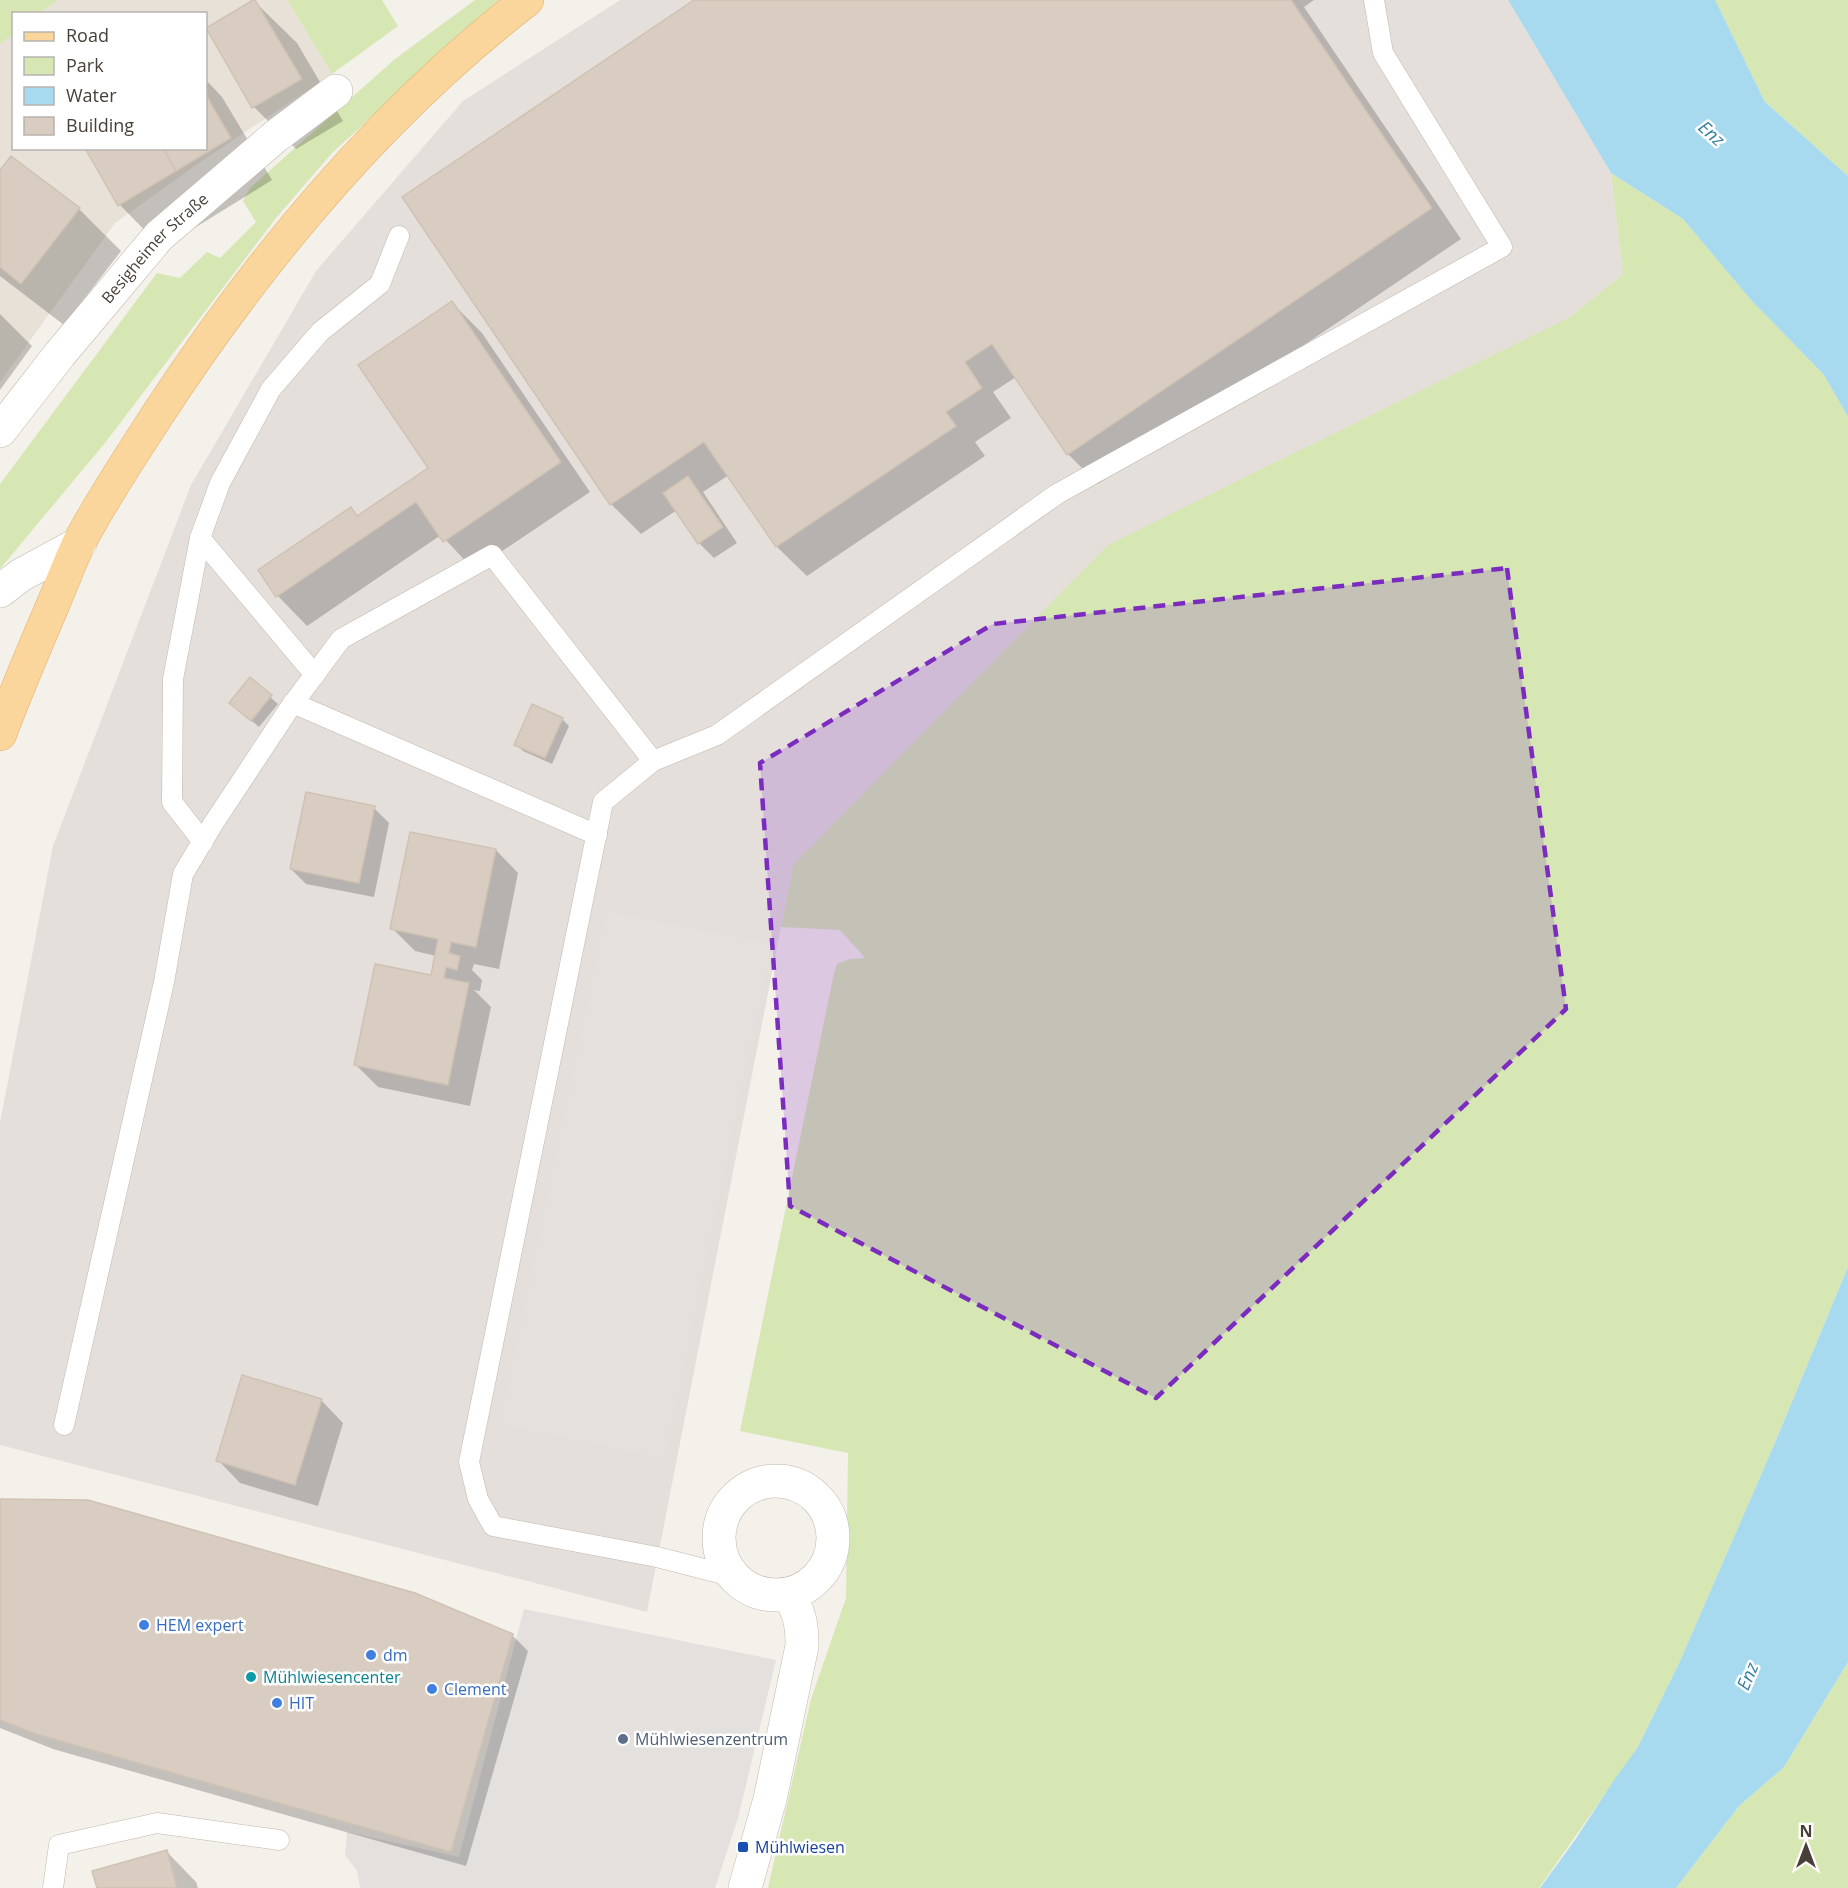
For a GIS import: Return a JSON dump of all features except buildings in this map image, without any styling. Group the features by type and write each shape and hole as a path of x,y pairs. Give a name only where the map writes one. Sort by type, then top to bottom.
{"main road":[{"path":"0,735 9,684 80,543 130,457 192,363 269,259 367,145 486,31 527,0"}],"street":[{"name":"Besigheimer Straße","path":"0,431 60,354 159,236 276,136 336,91"},
{"path":"0,591 21,575 80,543"},
{"path":"770,1481 789,1482 807,1489 821,1502 830,1519 834,1538 830,1557 821,1574 806,1587 788,1594 770,1594 752,1590 735,1577 726,1564 720,1548 719,1529 725,1511 736,1496 751,1486 770,1481"},
{"path":"745,1888 770,1799 802,1646 802,1622 788,1594"}],"lane":[{"path":"735,1577 657,1557 493,1526 478,1499 469,1462 603,802 653,761 717,735 1057,494 1502,247 1383,53 1374,0"},
{"path":"202,842 172,802 173,678 200,538 220,483 271,389 320,332 380,284 399,236"},
{"path":"200,538 315,675"},
{"path":"64,1425 164,982 183,874 293,703 341,639 492,555 653,761"},
{"path":"293,703 597,836"},
{"path":"53,1888 59,1845 157,1823 279,1840"}],"highlighted area":[{"path":"1507,568 1566,1009 1156,1398 790,1206 760,763 993,624"}],"shaded area":[{"path":"58,0 287,0 332,74 196,165 115,223 0,382 0,44 12,35 12,150 207,150 207,12 41,12"},
{"path":"620,0 1508,0 1611,173 1623,274 1570,317 793,865 647,1612 0,1445 0,1123 53,846 191,485 316,271 463,101"},
{"path":"606,911 772,944 665,1458 500,1424"},
{"name":"Mühlwiesenzentrum","path":"524,1609 776,1660 738,1818 715,1888 360,1888 357,1871 345,1855 347,1832 459,1857"}],"green space":[{"path":"0,0 58,0 41,12 12,12 12,35 0,44"},
{"path":"287,0 382,0 398,26 332,74"},
{"path":"475,0 499,0 332,153 276,218 105,443 0,569 0,484 157,273 180,278 207,252 220,258 256,222 243,201 250,188 395,59"},
{"path":"1715,0 1848,0 1848,176 1765,102"},
{"path":"1611,173 1683,219 1751,300 1824,375 1848,417 1848,1267 1680,1661 1638,1747 1539,1888 768,1888 811,1699 846,1598 848,1453 740,1431 834,973 837,964 850,959 865,958 840,930 781,927 793,865 1108,545 1570,317 1623,274"},
{"path":"1848,1662 1848,1888 1676,1888 1739,1806 1784,1767"}],"water":[{"name":"Enz","path":"1508,0 1715,0 1765,102 1848,176 1848,417 1824,375 1751,300 1683,219 1611,173"},
{"name":"Enz","path":"1848,1267 1848,1662 1784,1767 1739,1806 1676,1888 1540,1888 1638,1747 1680,1661"}],"place":[{"name":"HEM expert","path":"144,1625"},
{"name":"dm","path":"371,1655"},
{"name":"Mühlwiesencenter","path":"251,1677"},
{"name":"Clement","path":"432,1689"},
{"name":"HIT","path":"277,1703"},
{"name":"Mühlwiesenzentrum","path":"623,1739"},
{"name":"Mühlwiesen","path":"743,1847"}]}
